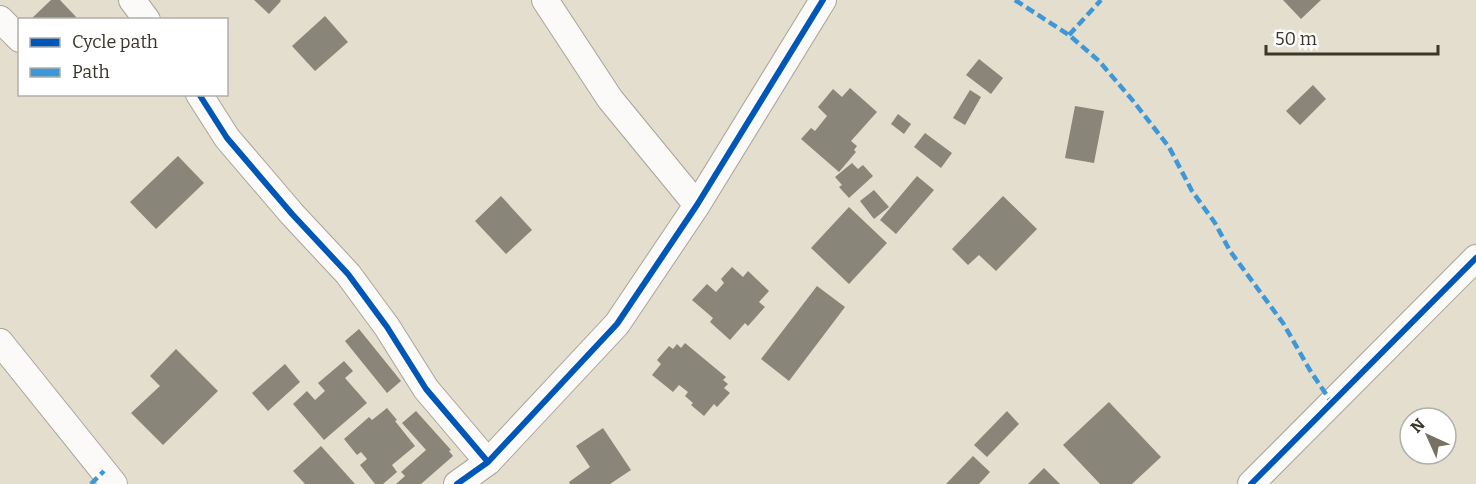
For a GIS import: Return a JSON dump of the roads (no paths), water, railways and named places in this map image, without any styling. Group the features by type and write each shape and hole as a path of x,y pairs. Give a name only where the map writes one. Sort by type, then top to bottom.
{"street":[{"path":"132,0 146,18"},
{"path":"545,0 610,99 697,205"},
{"path":"457,484 488,462 617,324 697,205 823,0"},
{"path":"0,19 18,37"},
{"path":"200,96 227,138 292,214 348,274 387,327 426,389 488,462"},
{"path":"1251,484 1473,265"},
{"path":"0,342 114,484"}]}
